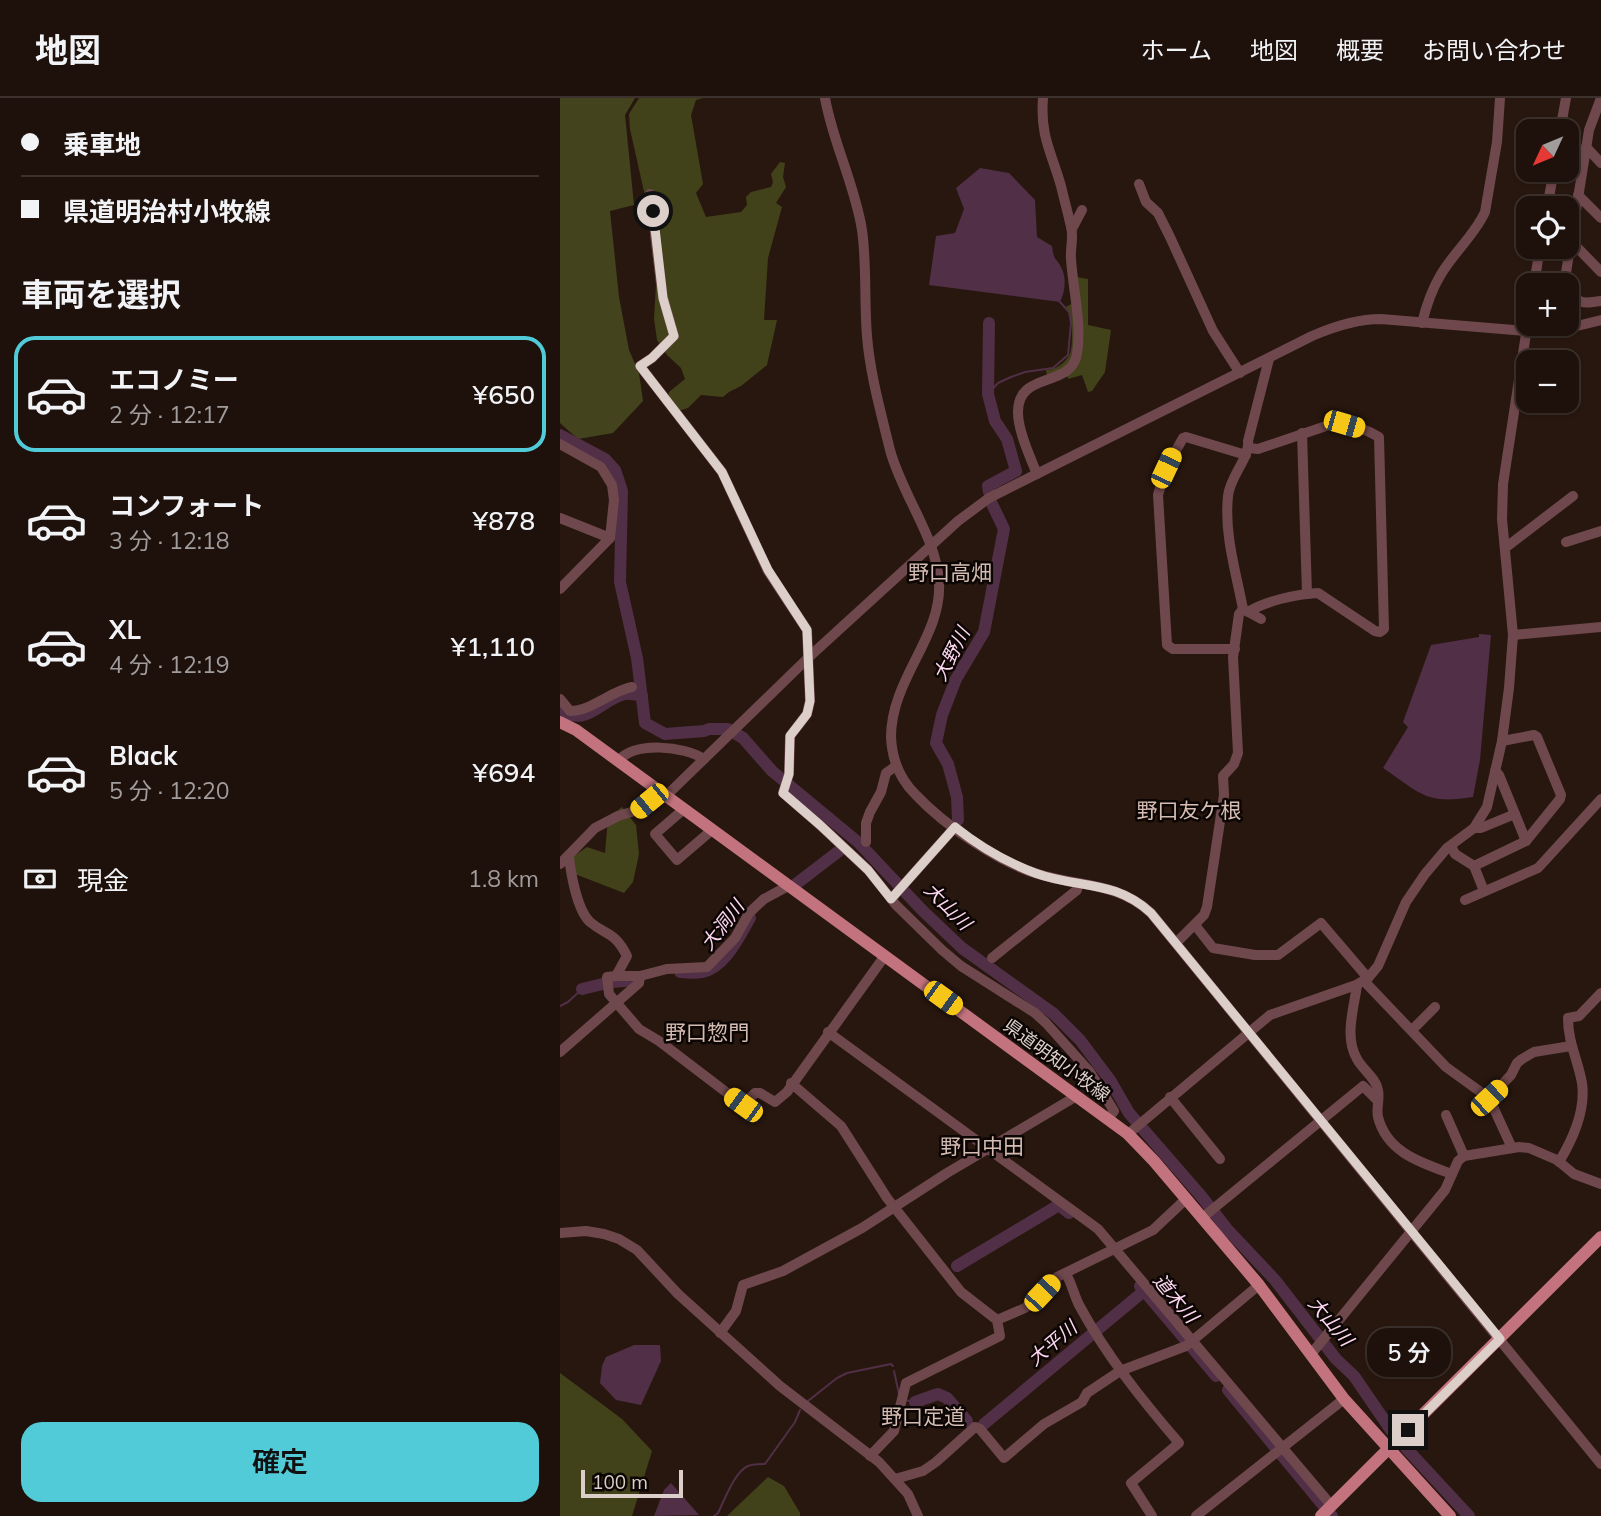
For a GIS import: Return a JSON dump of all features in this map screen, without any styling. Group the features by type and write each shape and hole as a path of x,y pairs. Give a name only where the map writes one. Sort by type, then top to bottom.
{"main road":[{"name":"県道明知小牧線","path":"560,722 576,730 1075,1097 1130,1132 1314,1350 1344,1399 1450,1516"},
{"path":"1325,1511 1601,1237"}],"street":[{"path":"825,98 834,138 862,230 869,357 891,451 904,491 932,547 937,564 939,597 932,623 894,706 891,745 896,766 915,794 973,842 1004,860 1036,874 1128,895 1151,913 1601,1464"},
{"path":"1037,474 1018,412 1026,390 1037,382 1058,377 1075,363 1078,321 1070,255 1072,229 1044,138 1043,98"},
{"path":"1422,323 1440,275 1485,212 1497,142 1500,98"},
{"path":"1562,119 1566,98"},
{"path":"1600,103 1589,130 1578,195 1601,218"},
{"path":"1586,147 1601,163"},
{"path":"1139,184 1146,202 1158,213 1213,331 1240,373"},
{"path":"650,194 663,298 674,336 640,366 728,482 768,570 807,630 810,701 807,714 790,736 789,777 783,793 868,870 893,897 905,915 961,966 1035,1013 1046,1023 1083,1064 1109,1101 1114,1111 1108,1119"},
{"path":"1072,229 1082,210"},
{"path":"1579,249 1600,269"},
{"path":"1579,302 1601,301"},
{"path":"1579,326 1601,320"},
{"path":"884,957 787,1092 775,1102 755,1093 743,1105 659,1041 639,1029 609,994 610,981 627,956 611,934 589,921 564,861 595,828 618,816 638,810 663,794 704,759 809,657 982,502 1312,335 1355,321 1516,326"},
{"path":"1452,1174 1413,1161 1382,1129 1377,1114 1378,1091 1358,1062 1352,1044 1352,1006 1363,981 1386,951 1399,917 1417,885 1451,846 1474,828 1487,807 1502,741 1513,635 1502,519 1503,484 1525,336"},
{"path":"1261,619 1245,610 1233,562 1228,493 1247,451 1269,359"},
{"path":"1177,942 1204,915 1224,795 1223,776 1234,764 1238,753 1233,657 1235,649 1239,614 1256,607 1318,593 1375,631 1384,629 1379,437 1369,431 1344,424 1332,424 1247,451 1182,438 1166,468 1158,495 1167,645 1173,649 1235,649"},
{"path":"1302,432 1307,594"},
{"path":"560,444 601,467 612,485 614,500 610,538 560,589"},
{"path":"1505,548 1573,496"},
{"path":"560,518 610,538"},
{"path":"1566,542 1601,531"},
{"path":"1513,635 1601,627"},
{"path":"560,699 570,711 578,711 618,690 632,687"},
{"path":"1474,866 1526,841 1560,799 1561,794 1537,737 1534,735 1502,741"},
{"path":"618,761 630,751 649,749 681,749 694,752 704,759"},
{"path":"866,842 866,823 870,812 881,792 886,773 896,766"},
{"path":"1495,771 1526,841"},
{"path":"1465,900 1538,868 1601,799"},
{"path":"684,809 655,834 677,860 712,830"},
{"path":"1474,828 1481,828 1515,814"},
{"path":"893,897 955,827"},
{"path":"1451,846 1455,854 1474,866 1484,891"},
{"path":"992,958 1077,890 1078,883"},
{"path":"610,981 667,969 707,967 735,938 749,913 764,899 788,886"},
{"path":"1195,925 1213,948 1264,956 1278,955 1321,923 1363,981 1446,1067 1489,1098 1512,1148"},
{"path":"560,1052 639,983 640,976"},
{"path":"1130,1132 1249,1031 1277,1012 1363,981"},
{"path":"1559,1162 1575,1131 1583,1097 1582,1082 1571,1046 1568,1018 1579,1016 1601,993"},
{"path":"1412,1030 1435,1007"},
{"path":"828,1032 1098,1229 1189,1343 1280,1450 1325,1511"},
{"path":"1489,1098 1522,1059 1534,1052 1571,1046"},
{"path":"791,1083 841,1126 894,1206 961,1292 997,1320 1000,1336 906,1383 894,1431 870,1456"},
{"path":"1203,1217 1363,1086 1377,1100"},
{"path":"720,1333 736,1311 743,1285 783,1271 862,1228 1075,1097"},
{"path":"1167,1100 1220,1158"},
{"path":"1446,1115 1464,1156"},
{"path":"1314,1350 1445,1191 1464,1156 1519,1147 1539,1151 1574,1174 1601,1184"},
{"path":"997,1320 1026,1308 1057,1278 1158,1226 1186,1199"},
{"path":"560,1233 586,1231 604,1234 637,1250 678,1294 779,1386 870,1456 895,1479 908,1494 918,1516"},
{"path":"1066,1274 1078,1303 1120,1371 1145,1405 1179,1443 1131,1483 1152,1516"},
{"path":"895,1479 923,1471 975,1427 980,1429 1004,1458 1044,1424 1082,1402 1087,1393 1120,1371 1189,1343 1259,1285"},
{"path":"1196,1516 1344,1399"}],"shaded area":[{"path":"560,98 635,98 625,115 634,205 610,211 619,297 629,350 639,373 643,401 613,433 578,439 560,423"},
{"path":"639,98 703,98 696,100 691,115 703,184 696,193 706,217 741,212 747,205 746,197 751,192 771,187 771,174 780,162 785,163 783,177 786,187 776,203 782,207 768,258 764,320 777,320 767,365 723,397 701,395 688,408 678,411 668,399 669,392 685,379 681,368 667,355 657,340 654,319 656,285 647,205 630,129 629,114"},
{"path":"980,168 1009,173 1035,200 1037,237 1052,246 1065,280 1060,302 929,285 936,236 955,233 964,209 956,188"},
{"path":"1076,277 1088,279 1088,325 1111,330 1105,372 1092,391 1088,392 1082,375 1068,379 1066,368 1047,376 1046,370 1062,364 1071,352 1071,324 1066,307 1073,303"},
{"path":"1479,634 1491,635 1480,760 1473,797 1444,799 1424,795 1383,768 1408,727 1403,722 1431,645 1479,637"},
{"path":"622,807 636,825 639,854 633,882 624,893 575,874 571,858 587,847 605,853 608,818"},
{"path":"634,1345 660,1345 661,1361 641,1405 616,1400 600,1383 606,1357"},
{"path":"560,1373 622,1419 652,1451 632,1516 560,1516"},
{"path":"768,1477 784,1486 800,1516 727,1516"},
{"path":"671,1483 699,1515 654,1516 664,1490"}],"waterway":[{"path":"988,394 998,383 1025,372 1053,368 1068,355 1071,323 1069,312 1060,302"},
{"name":"大野川","path":"989,323 988,394 995,421 1007,439 1016,471 988,486 989,492"},
{"name":"大山川","path":"560,435 605,459 615,470 622,491 620,582 637,658 645,723 665,734 728,729 743,738 772,771 859,843 962,948 1054,1014 1080,1040 1110,1080 1129,1113 1227,1229 1275,1280 1336,1359 1354,1376 1391,1430"},
{"name":"大野川","path":"958,820 957,797 948,764 936,743 942,715 956,679 984,632 1004,529 992,504"},
{"path":"560,708 569,714 585,715 616,697 625,694 642,696"},
{"name":"大洞川","path":"796,884 839,851"},
{"name":"大洞川","path":"680,972 699,973 718,964 731,950 750,918"},
{"name":"大洞川","path":"582,989 611,982 637,980"},
{"path":"560,1006 582,989"},
{"name":"道木川","path":"957,1266 1059,1205 1069,1213"},
{"name":"道木川","path":"1140,1286 1216,1376"},
{"name":"大平川","path":"984,1424 1144,1291"},
{"path":"808,1401 847,1373 891,1364 893,1366"},
{"path":"894,1371 899,1394"},
{"name":"道木川","path":"1228,1390 1332,1516"},
{"name":"大平川","path":"915,1402 938,1394 947,1398 967,1421"},
{"path":"905,1400 915,1402"},
{"path":"714,1516 743,1469 754,1464 765,1464 795,1422 800,1410"},
{"name":"大山川","path":"1406,1448 1469,1516"}],"district":[{"name":"野口高畑","path":"950,572"},
{"name":"野口友ケ根","path":"1189,810"},
{"name":"野口惣門","path":"707,1032"},
{"name":"野口中田","path":"982,1146"},
{"name":"野口定道","path":"923,1416"}],"route":[{"path":"653,211 663,298 674,336 640,366 722,472 768,570 807,630 810,701 807,714 790,736 789,774 783,793 868,870 891,899 955,827 991,853 1036,874 1111,889 1139,901 1151,913 1500,1339 1408,1430"}]}
